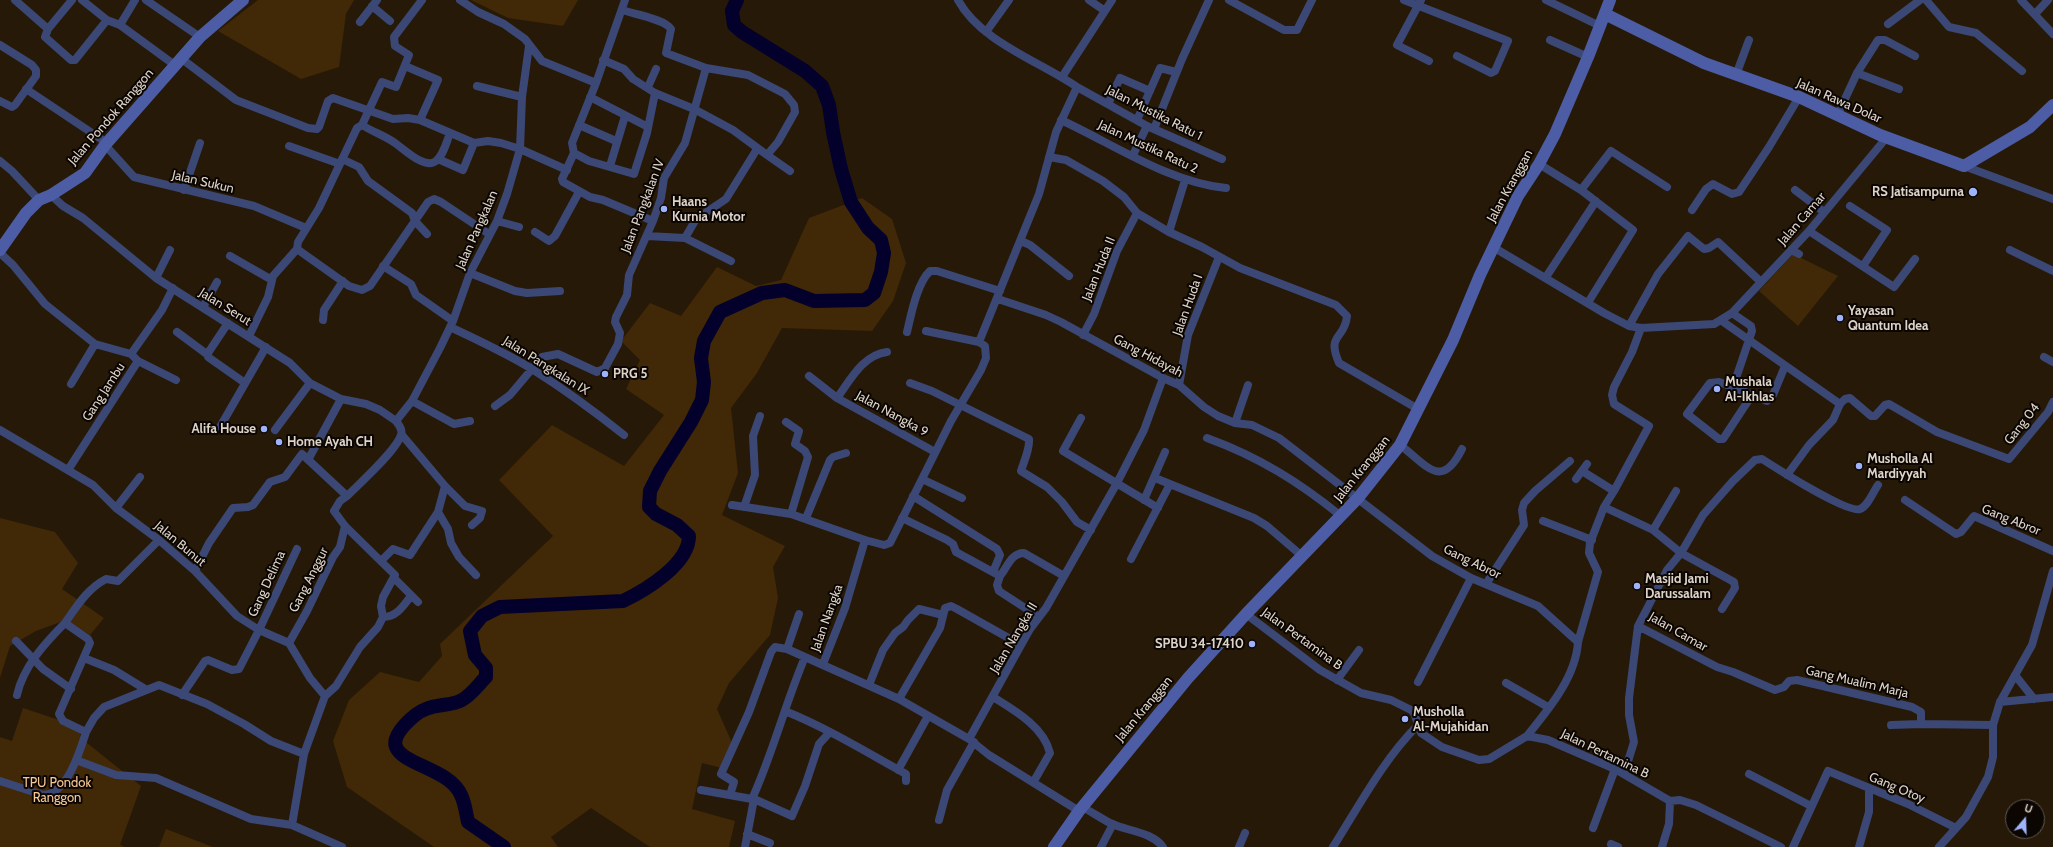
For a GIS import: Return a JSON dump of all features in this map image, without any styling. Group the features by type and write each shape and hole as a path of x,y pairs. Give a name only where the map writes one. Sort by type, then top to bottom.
{"main road":[{"name":"Jalan Pondok Ranggon","path":"0,250 26,213 39,200 51,195 85,173 106,144 200,38 243,0"},
{"name":"Jalan Kranggan","path":"1054,847 1080,809 1138,736 1246,614 1358,498 1400,445 1455,334 1493,247 1518,196 1539,164 1555,134 1610,0"},
{"name":"Jalan Rawa Dolar","path":"1605,14 1704,63 1799,97 1887,137 1964,166"},
{"path":"1964,166 2030,127 2053,105"}],"street":[{"path":"15,0 48,29"},
{"path":"72,0 48,29 46,39 71,60 75,60 107,20"},
{"path":"82,0 107,20 120,25 236,100 308,128 317,130 330,98 393,119 408,118 420,120 474,143 488,141 520,149 566,170"},
{"path":"120,25 135,0"},
{"path":"146,0 200,38"},
{"path":"249,336 268,297 274,276 297,249 298,242 320,208 357,128 362,125 382,82 396,87 409,55 396,46 393,39 422,0"},
{"path":"460,0 478,12 504,24 525,39 542,61 596,83"},
{"path":"625,0 596,83 572,142 574,153 566,170 563,182 579,192 653,221"},
{"name":"Jalan Mustika Ratu 1","path":"958,0 986,32 1029,60 1062,77 1077,87 1151,128 1222,159"},
{"path":"986,32 1009,0"},
{"path":"1089,0 1105,11"},
{"path":"1062,77 1112,0"},
{"path":"1133,155 1151,128 1209,0"},
{"path":"1229,0 1284,30 1296,30 1312,0"},
{"path":"1404,0 1419,3 1508,41 1495,71 1492,73 1456,56"},
{"path":"1546,0 1600,26"},
{"path":"1888,24 1920,0"},
{"path":"1926,0 1949,27 1976,33 2022,71"},
{"path":"2021,0 2053,34"},
{"path":"2035,14 2048,0"},
{"path":"360,22 375,3 390,21"},
{"path":"1419,3 1397,45 1429,61"},
{"path":"622,10 667,24 671,29 666,53 706,68 748,75 786,94 794,105 795,112 778,142 767,155"},
{"path":"1838,116 1857,74 1874,43 1881,39 1915,56"},
{"path":"1550,40 1588,56"},
{"path":"1736,75 1749,40"},
{"path":"0,45 32,65 36,70 36,76 15,105 12,107 0,101"},
{"name":"Jalan Pangkalan","path":"396,421 412,401 451,324 470,273 497,221 507,194 520,149 522,97 529,46"},
{"path":"603,60 624,69 633,79 655,92 694,108 733,130 757,149 790,171"},
{"path":"405,66 438,80 420,120"},
{"name":"Jalan Pangkalan IV","path":"531,368 542,357 558,354 597,372 605,368 618,344 620,333 615,322 627,295 629,275 653,221 661,198 664,178 685,143 706,68"},
{"path":"1137,120 1160,68 1176,72"},
{"path":"648,87 656,69"},
{"path":"1857,74 1899,89"},
{"path":"1108,104 1120,78 1150,91"},
{"path":"477,86 522,97"},
{"path":"979,342 1039,194 1061,120 1077,87"},
{"name":"Jalan Sukun","path":"26,89 106,144 134,177 254,206 306,228"},
{"path":"574,153 589,162 610,166 634,174 647,130 655,92"},
{"path":"590,97 647,130"},
{"path":"1692,210 1706,189 1713,184 1732,194 1738,192 1770,147 1799,97"},
{"path":"610,166 616,141 625,116"},
{"name":"Jalan Mustika Ratu 2","path":"1061,120 1186,180 1226,188"},
{"path":"362,125 395,143 411,156 421,161 431,163 438,159 450,133"},
{"path":"579,125 616,141"},
{"name":"Jalan Camar","path":"1493,247 1604,313 1629,326 1641,328 1703,326 1722,321 1732,313 1809,231 1887,137"},
{"path":"184,190 200,143"},
{"path":"438,159 463,170 474,143"},
{"path":"290,146 341,161 359,168 368,181 412,213 415,221 427,234"},
{"path":"685,238 696,219 726,200 757,149"},
{"path":"1582,190 1611,151 1667,187"},
{"path":"1049,157 1066,160 1103,182 1124,197 1137,213 1169,232 1255,274 1336,305 1343,310 1347,316 1347,323 1335,340 1333,349 1339,363 1418,409"},
{"path":"0,161 12,171 39,200"},
{"path":"1539,164 1582,190 1633,230 1589,301"},
{"path":"1964,166 2053,199"},
{"path":"1169,232 1186,180"},
{"path":"1795,190 1824,212"},
{"path":"535,232 549,241 555,236 579,192"},
{"name":"Jalan Serut","path":"51,195 156,278 290,363 310,383 340,398 380,410 396,421"},
{"path":"297,249 349,286 362,290 370,286 428,202 434,199 441,202 489,234"},
{"path":"1548,274 1596,201"},
{"path":"1850,206 1887,230 1863,266"},
{"name":"Jalan Huda II","path":"1084,335 1094,314 1117,251 1137,213"},
{"path":"497,221 519,227"},
{"path":"1809,231 1894,287 1915,259"},
{"path":"647,236 685,238 731,261"},
{"path":"1629,326 1658,274 1688,236 1704,249 1709,248 1718,242 1761,282"},
{"path":"1020,241 1030,245 1069,276"},
{"path":"156,278 170,250"},
{"path":"1791,250 1799,254"},
{"path":"2010,250 2053,271"},
{"path":"0,253 13,265 45,304 95,344 131,354"},
{"path":"230,256 272,280"},
{"name":"Jalan Huda I","path":"1179,385 1188,335 1219,257"},
{"name":"Jalan Pangkalan IX","path":"383,266 411,284 416,295 451,324 531,368 572,395 624,435"},
{"name":"Gang Hidayah","path":"907,332 914,305 926,276 930,271 936,271 1046,315 1163,378 1179,385 1204,407 1218,416 1235,423 1252,426 1279,438 1358,498"},
{"path":"470,273 515,291 527,293 560,291"},
{"path":"323,320 324,310 343,281"},
{"path":"203,307 217,282"},
{"name":"Gang Jambu","path":"68,470 138,361 131,354 162,310 173,288"},
{"path":"1732,313 1751,326 1752,331 1733,387"},
{"path":"1722,321 1840,404 1833,420 1809,445 1787,476 1837,502 1858,510 1864,507 1878,485"},
{"path":"208,355 228,323"},
{"path":"1590,543 1604,507 1614,492 1650,426 1614,404 1612,395 1632,352 1641,328"},
{"path":"732,505 791,514 865,540 888,545 935,452 981,370 986,358 985,346 979,342 926,331"},
{"path":"177,332 245,383"},
{"path":"71,384 95,344"},
{"path":"220,427 266,347"},
{"name":"Jalan Nangka 9","path":"887,352 876,353 867,359 837,398 935,452"},
{"path":"2044,357 2053,362"},
{"path":"138,361 176,380"},
{"path":"1752,395 1723,439 1719,439 1687,414 1710,383 1719,382 1733,387 1767,401 1771,399 1785,366"},
{"path":"495,406 510,395 531,368"},
{"path":"809,376 837,398"},
{"name":"Jalan Nangka II","path":"939,820 947,790 993,697 1021,645 1080,550 1117,483 1144,430 1163,378"},
{"path":"910,382 1029,439 1030,446 1025,454 1021,471 1047,488 1062,502 1077,522 1091,530"},
{"path":"275,430 310,383"},
{"path":"1235,423 1248,385"},
{"path":"308,460 340,398"},
{"name":"Gang 04","path":"1840,404 1845,399 1850,398 1871,416 1875,416 1885,405 1888,404 1937,432 2009,459 2048,412 2053,402"},
{"path":"412,401 454,424 470,421"},
{"path":"744,507 755,475 753,436 760,416"},
{"path":"1080,418 1063,451 1158,508"},
{"path":"396,421 401,428 402,435 445,486 465,506 482,511 480,518 472,525"},
{"path":"786,422 800,431 795,444 805,451 808,457 791,514"},
{"name":"Jalan Bunut","path":"0,430 93,485 116,508 159,540 195,571 237,616 259,630 289,643"},
{"path":"402,435 394,448 347,496 340,501 334,511 345,526 392,571 395,575 394,578 418,602"},
{"path":"1207,438 1238,450 1286,475 1341,516"},
{"path":"1400,445 1432,470 1437,472 1449,469 1462,449"},
{"path":"1144,500 1155,478 1165,452"},
{"path":"806,518 830,460 833,457 846,453"},
{"path":"195,571 209,543 234,508 248,508 253,505 270,482 285,478 302,454 347,496"},
{"name":"Jalan Camar","path":"1733,672 1709,663 1638,626 1667,570 1681,553 1703,515 1733,481 1755,460 1762,459 1787,476"},
{"path":"1486,584 1524,525 1522,510 1524,503 1539,487 1570,461"},
{"path":"1576,479 1588,464"},
{"path":"1582,471 1614,492"},
{"path":"116,508 140,477"},
{"path":"1155,478 1254,518 1267,526 1302,556"},
{"path":"922,479 962,498"},
{"path":"1131,559 1170,484"},
{"path":"381,561 393,549 410,555 438,512 445,486"},
{"path":"1653,530 1676,491"},
{"path":"913,496 997,549 1000,555 996,574 999,591 1039,617"},
{"name":"Gang Abror","path":"1358,498 1432,556 1471,578 1538,606 1578,642"},
{"name":"Gang Abror","path":"1904,500 1954,533 1961,532 1974,516 2053,551"},
{"path":"1604,507 1653,530 1681,553 1734,582 1734,588 1722,609"},
{"path":"438,512 448,528 451,543 459,557 476,575"},
{"path":"902,518 953,544 956,552 996,574"},
{"path":"1543,521 1592,540 1590,543 1589,553 1598,572 1578,642"},
{"name":"Gang Anggur","path":"289,643 308,611 333,557 340,547 345,526"},
{"path":"17,695 34,659 65,623 84,595 106,579 118,581 159,540"},
{"name":"Jalan Nangka","path":"865,540 845,608 822,664 899,699 972,741 989,755 1080,809 1112,824 1144,834 1160,843 1163,847"},
{"name":"Gang Delima","path":"182,695 205,661 208,660 232,670 239,668 259,630 297,549"},
{"path":"996,574 1015,556 1024,553 1064,576"},
{"path":"1939,847 1966,817 1988,777 1993,757 1993,725 2000,702 2032,645 2053,572"},
{"path":"292,825 304,754 325,696 336,686 360,647 378,627 383,617 381,606 383,597 394,578"},
{"path":"1418,682 1471,578"},
{"path":"383,617 391,617 396,614 411,596"},
{"path":"899,699 940,628 945,608 952,606 1021,645"},
{"path":"869,685 883,650 895,633 903,627 914,613 919,609 926,609 943,615"},
{"path":"787,649 799,614"},
{"name":"Jalan Pertamina B","path":"1246,614 1320,670 1337,680 1361,693 1391,700 1404,706 1414,713 1421,733 1442,747 1479,760 1489,759 1527,736 1564,684 1577,654 1578,642"},
{"path":"65,623 90,641 59,717 63,721 86,732"},
{"path":"1624,774 1634,742 1628,715 1638,626"},
{"path":"16,641 56,681 71,689"},
{"path":"289,643 310,678 325,696"},
{"path":"730,795 734,782 721,774 749,712 771,652 775,648 787,649 822,664"},
{"path":"1337,680 1359,650"},
{"path":"745,847 753,799 805,657"},
{"path":"84,658 114,670 145,690"},
{"name":"Gang Mualim Marja","path":"1733,672 1775,690 1784,687 1789,681 1797,680 1912,707 1921,712 1921,724"},
{"path":"2015,675 2034,699"},
{"path":"1506,683 1548,707"},
{"path":"0,781 48,795 54,792 66,779 76,760 86,732 94,718 104,707 159,685 207,704 244,724 271,741 304,754"},
{"path":"993,697 1032,724 1049,748 1050,753 1034,781"},
{"path":"2000,702 2053,697"},
{"path":"785,711 830,732 906,774 906,781"},
{"path":"898,770 928,716"},
{"path":"1891,724 1993,725"},
{"path":"1333,847 1373,783 1406,737 1418,725"},
{"path":"701,790 753,799 792,816 805,786 819,744 830,732"},
{"name":"Jalan Pertamina B","path":"1527,736 1548,740 1615,769 1670,801 1680,800 1696,805 1781,847"},
{"path":"76,760 116,775 156,778 251,819 292,825 342,847"},
{"path":"1594,828 1615,769"},
{"name":"Gang Otoy","path":"1811,806 1828,771 1908,804 1956,828"},
{"path":"1749,774 1811,806 1793,847"},
{"path":"1859,847 1869,812 1869,789"},
{"path":"1662,847 1669,824 1670,801"},
{"path":"1101,847 1112,824"},
{"path":"747,834 770,843"},
{"path":"1239,847 1245,834"}],"green space":[{"path":"258,0 354,0 346,14 339,67 301,79 218,31"},
{"path":"471,0 578,0 563,26 508,18"},
{"path":"862,198 892,219 906,263 893,301 872,331 782,328 757,373 731,408 738,473 722,515 785,546 773,567 778,598 770,635 729,683 717,709 733,745 722,768 702,763 692,809 735,821 729,847 650,847 591,808 551,837 558,847 434,847 347,787 333,741 349,700 380,672 419,682 442,656 440,644 553,536 499,480 552,425 624,466 664,415 626,389 640,360 621,341 650,303 681,316 717,267 756,286 781,280 809,218"},
{"path":"1793,254 1838,276 1798,326 1759,291"},
{"path":"0,518 55,532 78,563 62,589 104,618 90,635 66,620 36,631 10,646 0,678"},
{"name":"TPU Pondok Ranggon","path":"23,708 77,726 82,739 141,786 120,845 125,847 0,847 0,737 12,741"},
{"path":"166,829 213,847 159,847"}],"waterway":[{"path":"504,847 468,822 461,795 455,786 447,779 400,753 395,742 400,730 410,719 421,711 430,707 454,703 462,700 486,677 486,668 475,655 470,631 482,616 500,607 623,601 665,575 682,556 687,546 689,536 677,525 656,514 649,507 650,491 660,471 691,422 702,400 704,382 701,358 704,341 720,312 762,293 785,290 814,301 865,300 874,293 881,272 884,253 881,240 868,228 851,202 841,169 829,105 822,86 805,71 742,32 734,25 732,11 737,0"}],"place":[{"name":"RS Jatisampurna","path":"1973,192"},
{"name":"Haans Kurnia Motor","path":"664,209"},
{"name":"Yayasan Quantum Idea","path":"1840,318"},
{"name":"PRG 5","path":"605,374"},
{"name":"Mushala Al-Ikhlas","path":"1717,389"},
{"name":"Alifa House","path":"264,429"},
{"name":"Home Ayah CH","path":"279,442"},
{"name":"Musholla Al Mardiyyah","path":"1859,466"},
{"name":"Masjid Jami Darussalam","path":"1637,586"},
{"name":"SPBU 34-17410","path":"1252,644"},
{"name":"Musholla Al-Mujahidan","path":"1405,719"}]}
